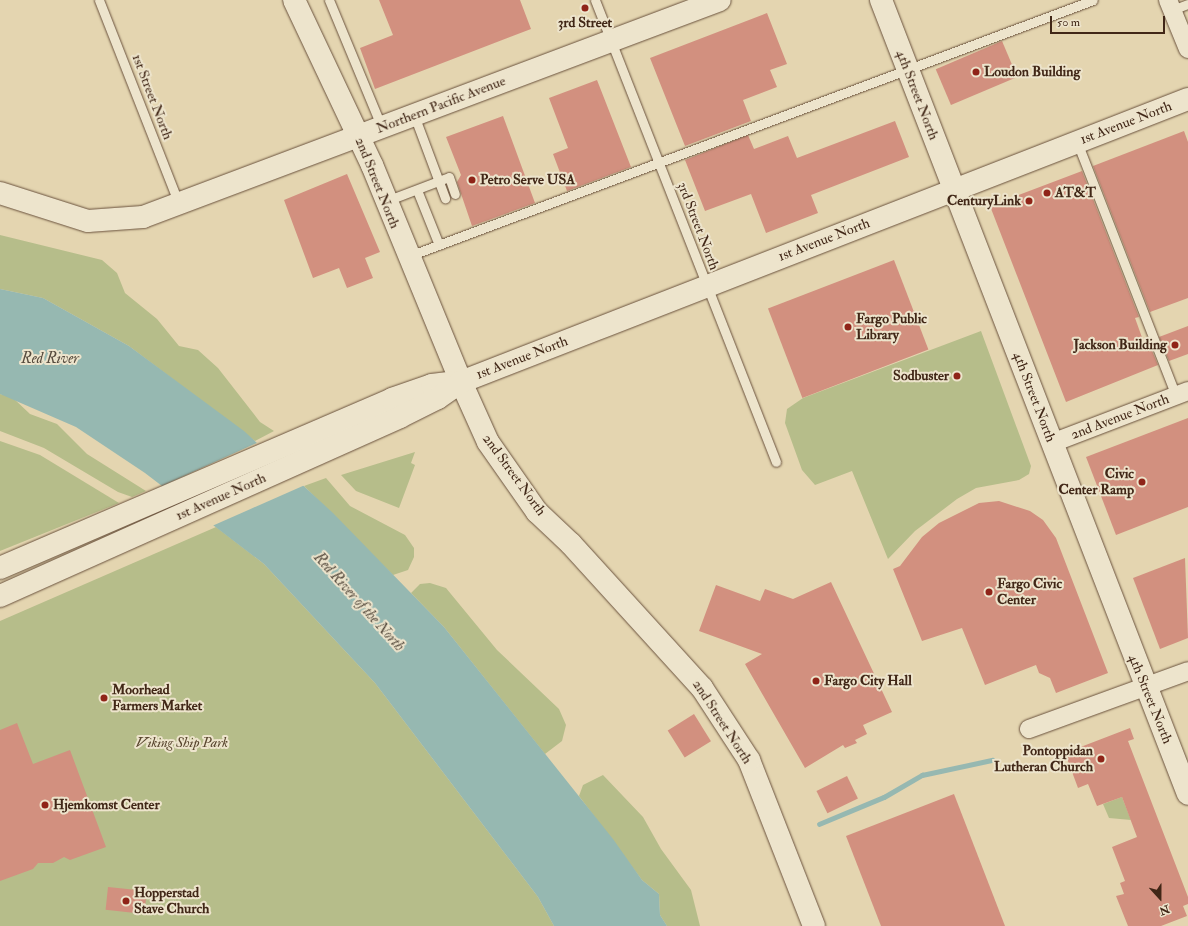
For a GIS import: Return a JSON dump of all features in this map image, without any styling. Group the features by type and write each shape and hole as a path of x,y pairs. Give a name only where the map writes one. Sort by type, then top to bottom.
{"street":[{"name":"2nd Street North","path":"294,0 358,136 460,382 488,442 537,512 571,544 711,701 749,760 814,926"},
{"name":"Northern Pacific Avenue","path":"0,193 88,221 144,217 720,0"},
{"name":"4th Street North","path":"881,0 1145,688 1188,794"},
{"path":"1176,5 1188,49"},
{"name":"1st Avenue North","path":"0,568 396,408 438,398 460,382 1188,99"},
{"name":"2nd Avenue North","path":"1052,443 1182,394"},
{"name":"1st Avenue North","path":"0,596 396,408"},
{"path":"1029,729 1145,688 1188,671"}],"lane":[{"name":"1st Street North","path":"99,0 179,204"},
{"path":"330,0 382,128"},
{"name":"3rd Street North","path":"595,0 776,462"},
{"path":"408,257 1093,0"},
{"path":"414,116 445,198"},
{"path":"1077,142 1182,394"},
{"path":"386,202 449,178 455,194"},
{"path":"417,190 439,245"},
{"path":"466,224 470,233"},
{"path":"456,228 459,237"}],"green space":[{"path":"0,235 102,260 117,273 125,293 157,319 179,346 198,350 218,368 260,422 274,431 255,441 129,346 43,298 0,289"},
{"path":"981,331 1031,466 1029,474 1019,480 976,488 957,499 915,531 888,559 852,471 815,485 802,470 785,423 787,409 803,398"},
{"path":"0,394 12,397 30,414 57,424 87,454 146,491 132,497 118,492 44,448 0,431"},
{"path":"0,441 40,455 119,503 0,551"},
{"path":"415,452 411,463 415,465 399,508 356,491 341,475"},
{"path":"326,478 350,506 405,535 414,548 414,557 408,570 393,575 304,486"},
{"name":"Viking Ship Park","path":"216,527 264,564 375,683 538,897 554,926 0,926 0,621"},
{"path":"430,583 446,588 497,650 559,709 566,725 562,741 545,754 444,627 411,593 420,584"},
{"path":"603,775 643,817 661,849 691,890 700,926 667,926 660,915 659,894 642,880 579,796 583,785"},
{"path":"1122,797 1131,820 1109,818 1103,804"}],"water":[{"name":"Red River","path":"0,289 43,298 129,346 244,431 333,513 444,627 613,839 642,880 659,894 660,915 667,926 554,926 538,897 375,683 264,564 145,473 76,427 0,394"}],"pier":[{"path":"259,442 305,485 212,526 160,487"}],"building":[{"path":"379,0 520,0 531,29 375,89 360,48 393,35"},
{"path":"767,13 787,64 770,70 777,87 743,100 751,121 685,146 650,58"},
{"name":"Loudon Building","path":"1002,41 1017,77 951,105 936,69"},
{"path":"597,80 631,167 567,191 553,154 568,148 549,98"},
{"path":"503,116 535,203 472,226 457,182 461,175 446,137"},
{"path":"895,121 909,157 811,195 818,213 766,233 751,194 705,211 685,160 748,135 754,149 788,136 797,158"},
{"path":"1184,131 1188,142 1188,298 1150,312 1093,166"},
{"path":"1082,171 1139,317 1135,318 1144,343 1148,341 1158,365 1066,402 990,206"},
{"path":"347,174 380,252 365,258 373,278 347,288 339,268 313,278 284,200"},
{"name":"Fargo Public Library","path":"894,260 928,350 802,398 768,308"},
{"name":"Jackson Building","path":"1188,326 1188,354 1169,361 1159,337"},
{"name":"Civic Center Ramp","path":"1188,418 1188,507 1116,535 1086,457"},
{"name":"Fargo Civic Center","path":"999,501 1030,511 1043,520 1056,538 1108,673 1056,693 1050,678 1039,673 1036,665 985,685 962,628 922,641 893,569 900,566 922,537 939,523 979,503"},
{"path":"1185,558 1188,638 1160,649 1133,578"},
{"name":"Fargo City Hall","path":"831,582 892,712 863,725 867,734 855,740 857,743 845,748 843,745 805,768 745,664 762,654 699,631 716,585 760,601 765,589 793,599"},
{"path":"694,714 711,741 685,758 668,730"},
{"name":"Hjemkomst Center","path":"17,723 33,764 70,750 106,847 70,860 64,857 53,863 38,863 33,869 0,881 0,730"},
{"path":"1130,728 1134,739 1128,741 1188,897 1188,904 1183,906 1187,916 1161,926 1128,926 1116,896 1124,894 1120,883 1125,881 1112,847 1137,837 1122,797 1097,806 1088,784 1078,788 1065,753"},
{"path":"847,776 858,798 827,813 816,791"},
{"path":"954,794 1005,926 881,926 846,836"},
{"name":"Hopperstad Stave Church","path":"108,887 147,891 144,914 106,910"}],"waterway":[{"path":"819,824 884,797 922,775 992,760"}],"place":[{"name":"3rd Street","path":"585,8"},
{"name":"Loudon Building","path":"976,72"},
{"name":"Petro Serve USA","path":"472,180"},
{"name":"AT&T","path":"1047,193"},
{"name":"CenturyLink","path":"1029,201"},
{"name":"Fargo Public Library","path":"848,327"},
{"name":"Jackson Building","path":"1175,345"},
{"name":"Sodbuster","path":"957,376"},
{"name":"Civic Center Ramp","path":"1142,482"},
{"name":"Fargo Civic Center","path":"989,592"},
{"name":"Fargo City Hall","path":"816,681"},
{"name":"Moorhead Farmers Market","path":"104,698"},
{"name":"Pontoppidan Lutheran Church","path":"1101,759"},
{"name":"Hjemkomst Center","path":"45,805"},
{"name":"Hopperstad Stave Church","path":"126,901"}],"water label":[{"name":"Red River of the North","path":"359,602"}]}
